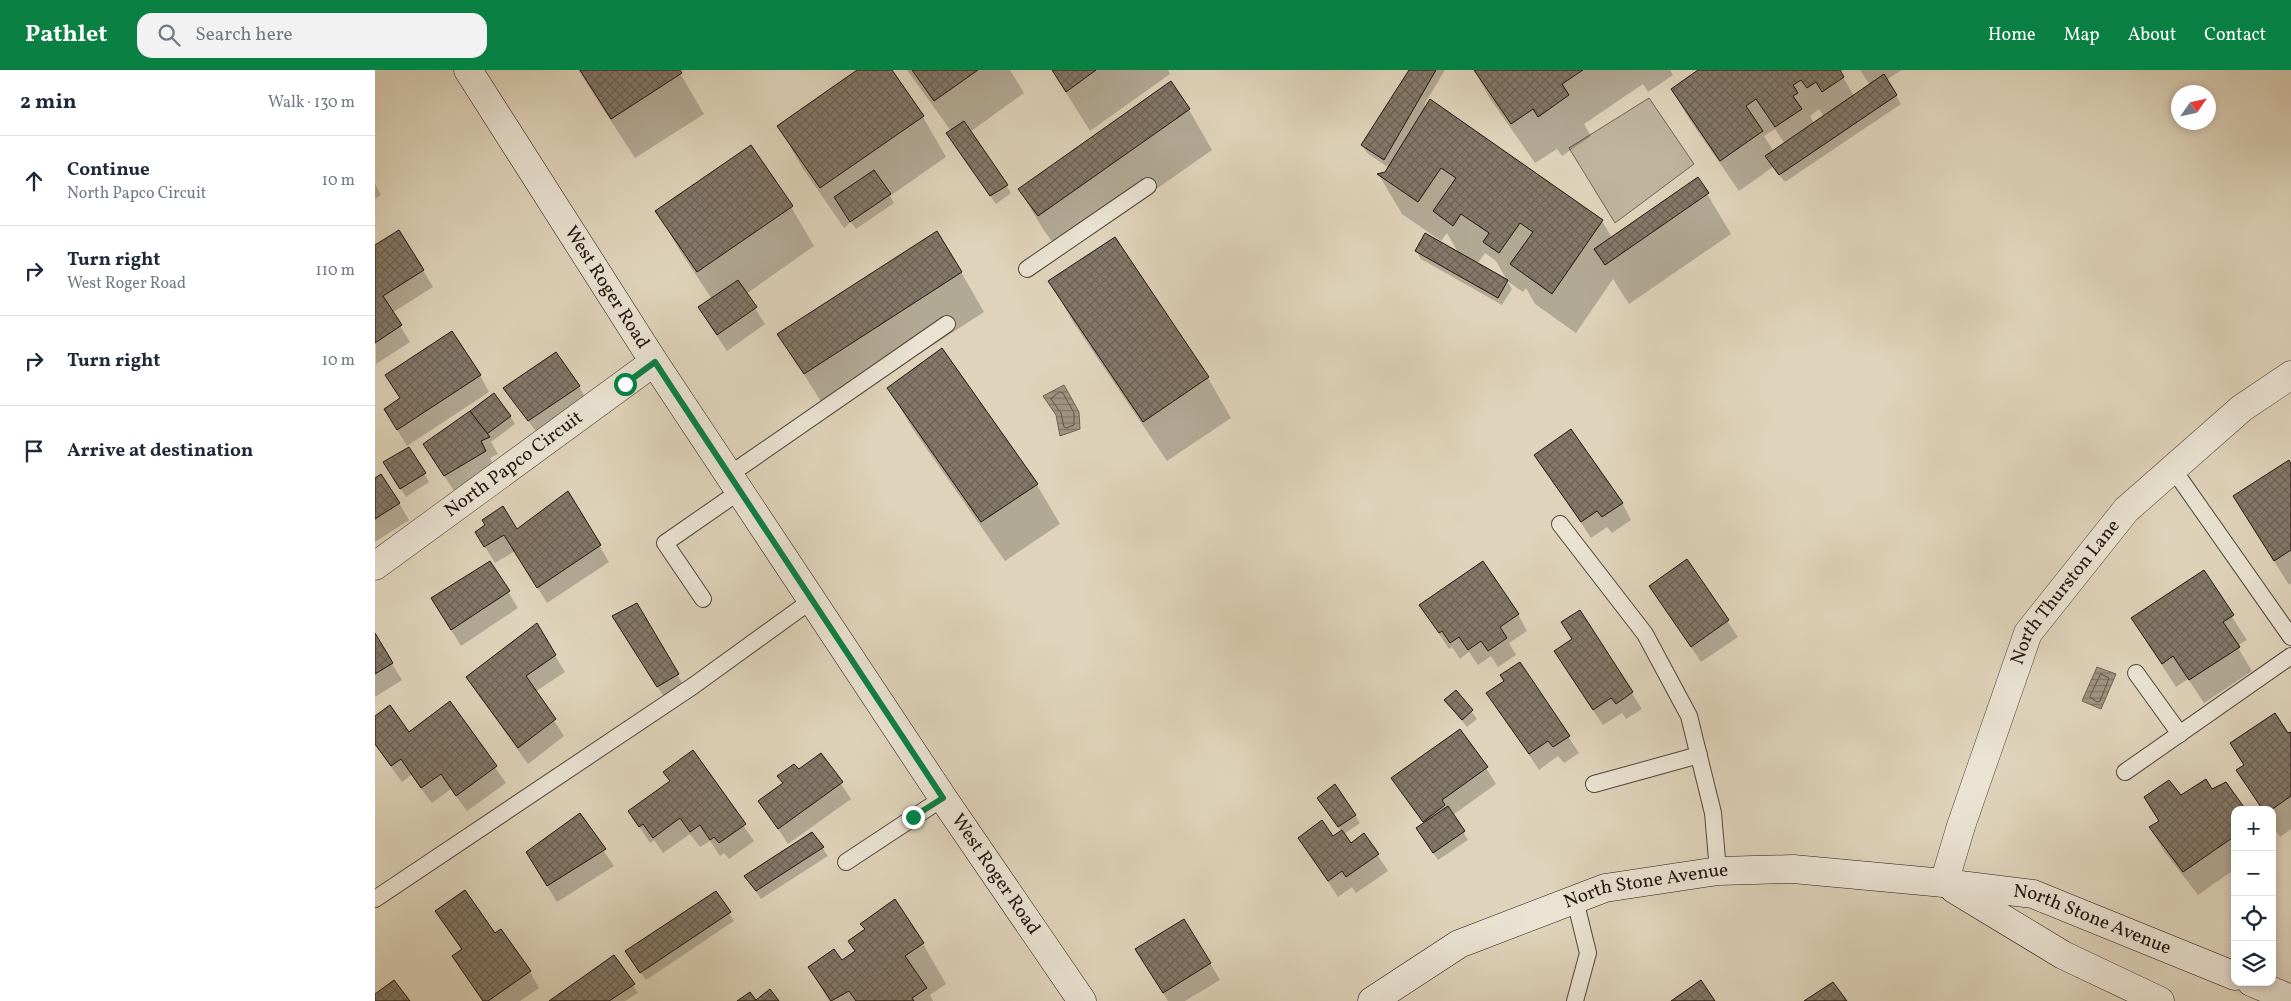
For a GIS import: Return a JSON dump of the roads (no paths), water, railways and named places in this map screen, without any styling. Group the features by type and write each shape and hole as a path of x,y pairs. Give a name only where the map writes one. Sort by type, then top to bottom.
{"street":[{"name":"West Roger Road","path":"468,70 734,483 943,798 1082,1001"},
{"name":"North Papco Circuit","path":"375,566 655,362"},
{"name":"North Thurston Lane","path":"1944,883 1961,826 2028,633 2126,510 2242,408 2291,375"},
{"name":"North Stone Avenue","path":"1372,1001 1459,944 1605,888 1718,871 1793,869 1944,883 2033,894 2231,974"},
{"name":"North Stone Avenue","path":"1944,883 2063,955 2160,1001"},
{"path":"2261,986 2291,998"}],"lane":[{"path":"1027,269 1149,186"},
{"path":"703,600 665,543 734,483 947,324"},
{"path":"2173,469 2291,637"},
{"path":"1560,524 1645,634 1689,716 1713,813 1718,871"},
{"path":"375,899 693,686 812,600"},
{"path":"2125,772 2291,656"},
{"path":"2136,673 2180,734"},
{"path":"1593,784 1699,755"},
{"path":"845,862 943,798"},
{"path":"1575,900 1588,953 1575,1001"}],"water":[{"path":"1064,385 1079,412 1080,429 1060,436 1056,415 1043,396"},
{"path":"2097,667 2116,674 2101,709 2082,701"}]}
